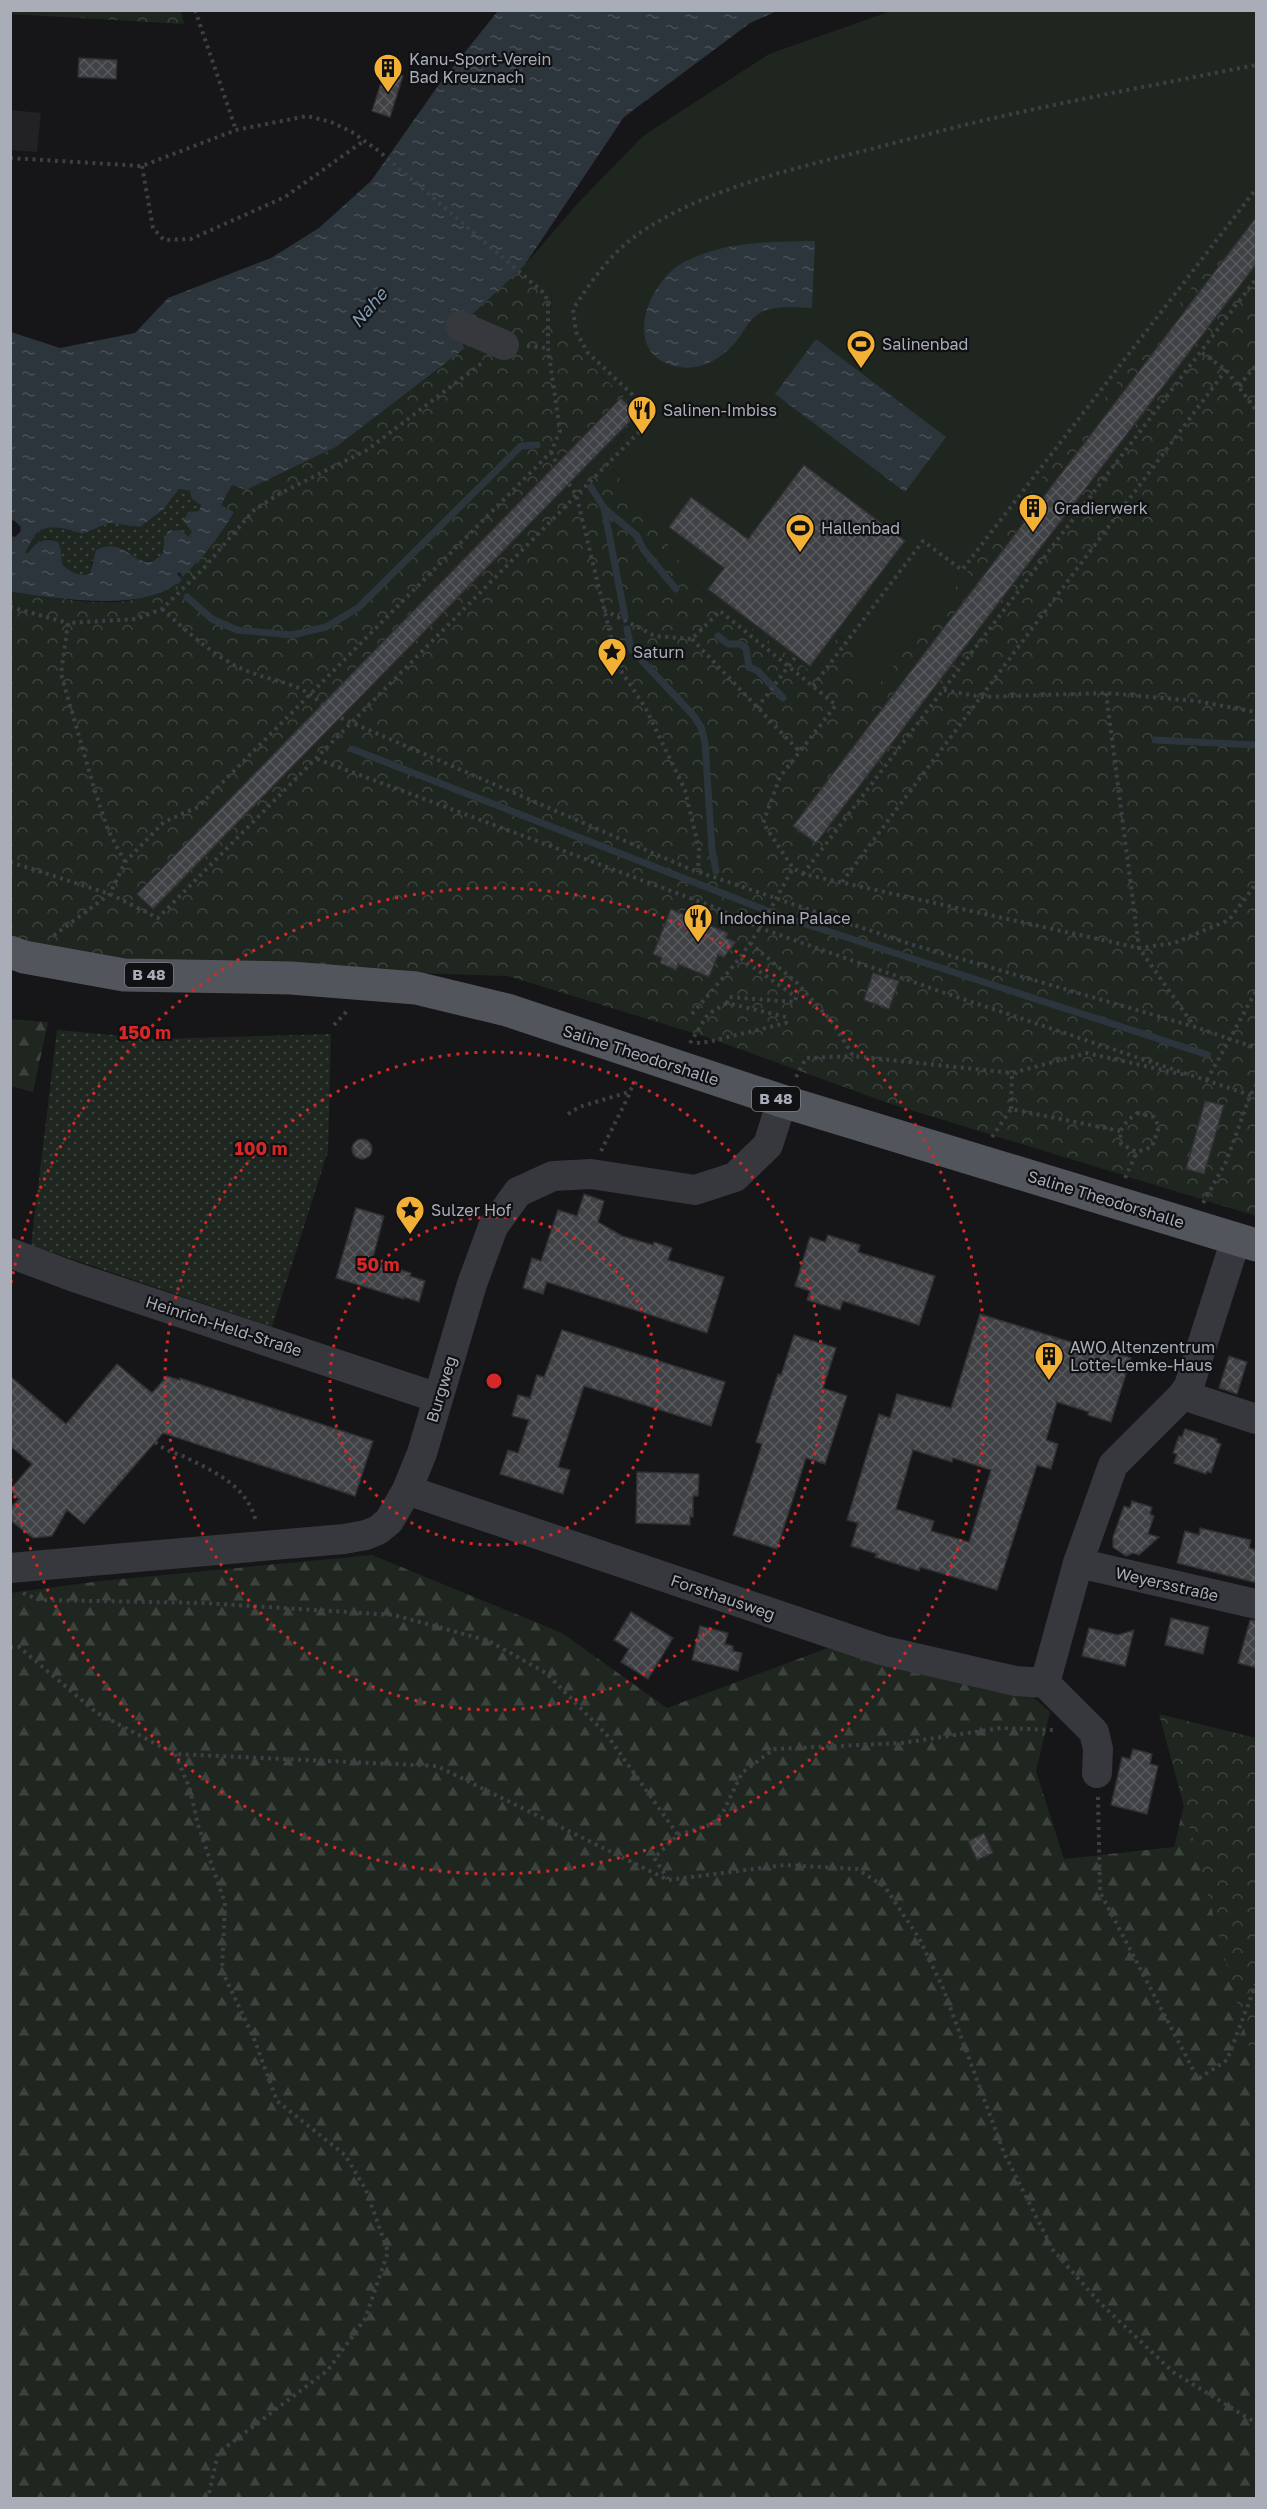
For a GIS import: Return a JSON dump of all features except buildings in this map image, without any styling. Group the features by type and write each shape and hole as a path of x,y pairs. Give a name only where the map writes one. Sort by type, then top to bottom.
{"main road":[{"name":"Saline Theodorshalle","path":"17,954 124,975 291,978 416,988 671,1053 782,1101 1246,1242"}],"street":[{"path":"460,326 504,345"},
{"name":"Burgweg","path":"15,1580 366,1535 389,1521 407,1490 438,1398 472,1284 493,1227 518,1192 553,1176 591,1174 695,1190 735,1177 768,1145 782,1101"},
{"path":"1097,1773 1098,1749 1094,1732 1045,1683 1078,1563 1113,1465 1183,1395 1189,1386 1246,1242"},
{"name":"Heinrich-Held-Straße","path":"10,1253 74,1277 438,1398"},
{"path":"1183,1395 1257,1419"},
{"name":"Forsthausweg","path":"407,1490 881,1650 1015,1681 1045,1683"},
{"name":"Weyersstraße","path":"1078,1563 1257,1604"}],"path":[{"path":"195,10 236,130"},
{"path":"10,862 110,894 158,918 652,419 649,410 588,353 576,332 573,309 597,273 622,247 647,228 677,210 714,194 837,158 1011,114 1257,65"},
{"path":"10,158 142,166 236,130 308,116 331,122 365,140 380,152 545,294 548,303 548,348 560,431 552,452 310,692 198,807 164,822 124,862 110,894 17,954"},
{"path":"142,166 153,228 164,240 191,239 285,197 365,140"},
{"path":"813,686 923,541 962,570 1257,189"},
{"path":"803,874 1257,279"},
{"path":"10,607 68,623 136,619 162,609 203,569 253,511 277,495 367,450 504,345 548,348"},
{"path":"1202,352 1226,370 1257,410"},
{"path":"1239,386 1257,365"},
{"path":"842,882 1226,370"},
{"path":"552,452 557,464"},
{"path":"569,484 576,494 618,666 646,709 685,790 699,849 698,872"},
{"path":"162,609 209,650 248,671 287,682 310,692 322,704"},
{"path":"604,610 655,636 692,639 800,752"},
{"path":"692,639 720,611 836,705 780,777 763,823 793,868 803,874 1139,948 1174,943 1228,920 1257,884"},
{"path":"68,623 61,674 108,830 124,862"},
{"path":"757,708 797,655"},
{"path":"944,690 981,697 1106,693 1196,701 1257,712"},
{"path":"1106,693 1139,948 1195,1027"},
{"path":"341,718 698,872 910,944 1195,1027 1257,1048"},
{"path":"317,759 714,907 760,928 939,991 1257,1097"},
{"path":"692,1014 740,958 760,928 793,868"},
{"path":"750,943 797,983 833,1023 853,1056"},
{"path":"690,1043 708,1014 727,1003 729,997 795,1002 796,997 740,958"},
{"path":"1207,1080 1257,992"},
{"path":"591,1174 637,1081 652,1086 671,1053 690,1043 708,1042 786,1023 786,1017 727,1003"},
{"path":"782,1101 806,1058 853,1056 1012,1073 1088,1053 1207,1080"},
{"path":"976,1160 1011,1109 1012,1073"},
{"path":"1210,1191 1226,1162 1250,1096 1257,1085"},
{"path":"568,1114 579,1107 631,1091"},
{"path":"1011,1109 1120,1131"},
{"path":"1137,1113 1154,1117 1159,1127 1152,1147 1137,1152 1121,1144 1120,1131 1137,1113"},
{"path":"144,1432 162,1448 187,1458 226,1480 243,1493 253,1508 262,1548"},
{"path":"15,1580 40,1600 204,1603 394,1615 489,1641 546,1673 607,1735 678,1835"},
{"path":"10,1647 19,1647 97,1713 175,1754 437,1766 669,1880 785,1865 857,1869 885,1887 919,1938 943,1988 1004,2153 1053,2250 1099,2302 1173,2372 1257,2423"},
{"path":"669,1880 654,1858 678,1835 712,1824 723,1812 742,1773 774,1749 902,1743 1001,1728 1094,1732"},
{"path":"175,1754 190,1789 198,1825 225,1903 222,1971 253,2036 277,2101 345,2155 366,2190 388,2252 365,2319 328,2370 218,2453 208,2499"},
{"path":"1097,1773 1100,1892 1198,2079 1227,2060 1257,1984"}],"shaded area":[{"path":"10,110 41,113 37,152 11,150"}],"green space":[{"path":"10,11 181,11 184,24 11,14"},
{"name":"Salinenbad","path":"891,11 1256,11 1256,221 1248,216 872,693 842,670 858,651 839,636 810,671 702,591 608,462 606,455 643,415 549,324 552,294 524,266 577,204 643,136 769,54"},
{"path":"1248,215 1256,221 1256,1216 888,1103 706,1037 508,976 128,964 11,942 11,592 77,601 117,602 139,598 176,586 180,572 183,575 205,553 234,512 221,505 232,485 246,490 336,447 464,349 460,326 524,266 552,294 549,324 643,415 606,455 608,462 702,591 810,670 838,636 859,651"},
{"path":"179,489 190,491 201,505 199,511 183,520 193,532 188,537 164,538 163,553 154,559 138,561 133,556 92,561 90,574 82,575 62,564 61,550 57,542 49,539 25,553 32,539 43,529 60,528 82,534 109,523 140,527 164,509"},
{"path":"11,1019 48,1022 33,1092 11,1086"},
{"path":"57,1030 158,1039 331,1034 328,1151 272,1327 31,1245"},
{"path":"372,1555 562,1633 667,1708 828,1648 1025,1690 1050,1712 1036,1771 1064,1859 1174,1847 1199,1742 1256,1755 1256,2498 11,2498 10,1593 101,1581"},
{"path":"1159,1714 1256,1738 1256,2073"}],"water":[{"name":"Nahe","path":"498,11 777,11 750,23 624,117 524,266 460,326 464,349 336,447 246,490 232,485 221,505 234,512 198,561 183,576 180,572 177,574 182,580 165,591 123,600 75,600 11,592 11,536 15,537 21,527 11,520 11,332 60,348 135,333 168,298 271,258 319,228 371,181 440,83","holes":["179,489 190,491 192,499 201,505 199,511 189,512 183,520 192,532 188,537 182,530 168,531 164,538 163,553 154,560 146,562 139,560 117,547 108,546 96,550 90,574 82,575 62,564 58,542 41,541 25,553 36,534 43,529 60,528 82,534 109,523 140,527 164,509"]},
{"path":"815,241 812,308 780,308 758,314 727,351 713,361 697,367 680,367 661,360 649,349 644,334 645,317 651,300 660,284 686,261 702,254 733,246 766,242"},
{"path":"816,339 946,437 905,492 775,394"}],"waterway":[{"path":"187,597 212,619 237,630 292,635 326,627 358,608 521,446 537,445"},
{"path":"591,487 604,508 625,617"},
{"path":"604,508 637,536 643,549 676,589"},
{"path":"627,629 631,649 694,716 701,727 705,743 712,850 716,871"},
{"path":"718,636 728,644 740,644 746,648 749,667 758,671 783,698"},
{"path":"1155,740 1256,745"},
{"path":"352,749 778,915 1208,1055"}],"place":[{"name":"Kanu-Sport-Verein Bad Kreuznach","path":"388,94"},
{"name":"Salinenbad","path":"861,370"},
{"name":"Salinen-Imbiss","path":"642,436"},
{"name":"Gradierwerk","path":"1033,534"},
{"name":"Hallenbad","path":"800,554"},
{"name":"Saturn","path":"612,678"},
{"name":"Indochina Palace","path":"698,944"},
{"name":"Sulzer Hof","path":"410,1236"},
{"name":"AWO Altenzentrum Lotte-Lemke-Haus","path":"1049,1382"}]}
